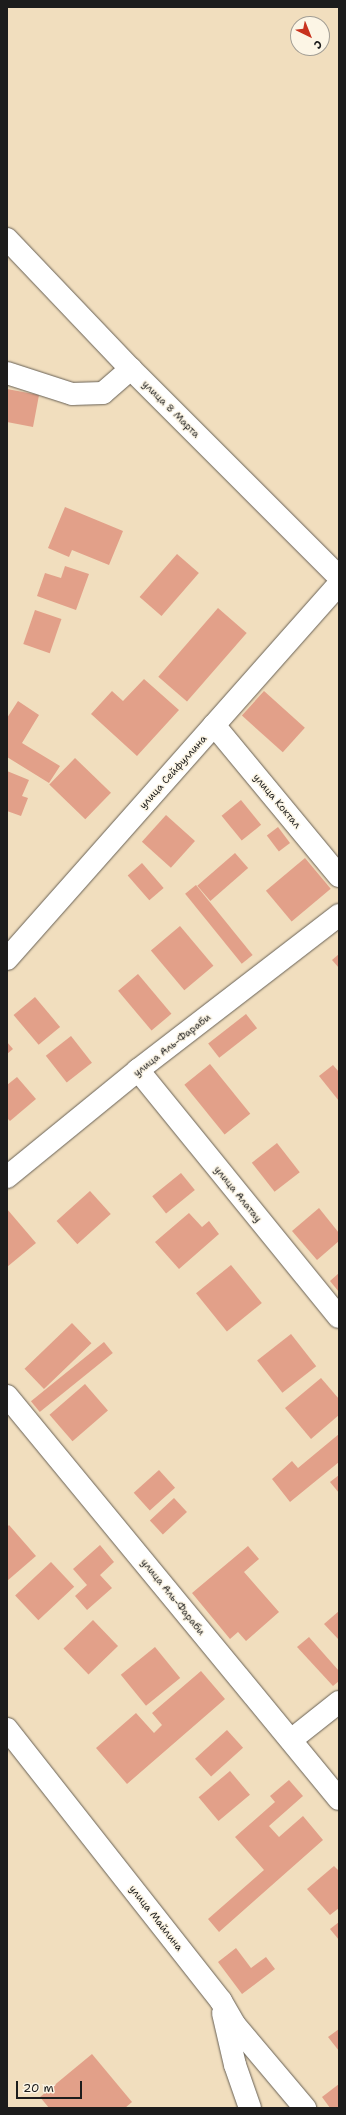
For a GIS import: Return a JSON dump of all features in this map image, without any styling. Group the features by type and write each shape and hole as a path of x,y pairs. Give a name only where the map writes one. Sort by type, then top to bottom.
{"street":[{"name":"улица 8 Марта","path":"7,239 131,370 339,577"},
{"path":"7,373 72,394 103,393 131,370"},
{"name":"улица Сейфуллина","path":"7,959 339,584"},
{"name":"улица Коктал","path":"214,726 339,876"},
{"name":"улица Аль-Фараби","path":"7,1177 138,1070 339,915"},
{"name":"улица Алатау","path":"138,1070 339,1317"},
{"name":"улица Аль-Фараби","path":"7,1396 339,1798"},
{"path":"291,1740 339,1702"},
{"name":"улица Майлина","path":"7,1729 220,2001 235,2025 305,2108"},
{"path":"220,2001 235,2065 250,2108"}],"building":[{"path":"7,389 39,395 33,427 7,422"},
{"path":"65,507 123,531 109,565 72,550 69,557 48,548"},
{"path":"177,554 199,573 161,616 140,597"},
{"path":"65,566 89,574 76,610 37,596 45,573 61,578"},
{"path":"218,608 247,633 187,702 158,677"},
{"path":"35,610 61,619 50,653 23,644"},
{"path":"144,679 179,710 137,756 91,714 112,691 123,701"},
{"path":"264,691 305,728 283,752 242,716"},
{"path":"18,701 39,715 22,743 60,766 49,783 7,757 7,718"},
{"path":"75,758 111,793 85,819 49,785"},
{"path":"7,771 29,780 22,796 28,798 21,816 7,811"},
{"path":"241,800 261,825 242,841 222,816"},
{"path":"166,815 195,841 171,868 142,842"},
{"path":"278,827 290,843 279,851 267,835"},
{"path":"235,853 248,868 210,901 197,886"},
{"path":"305,858 331,889 292,921 266,891"},
{"path":"142,863 164,888 149,900 128,875"},
{"path":"196,885 253,955 242,964 185,894"},
{"path":"180,926 213,966 184,990 151,950"},
{"path":"339,954 339,968 332,960"},
{"path":"138,974 171,1014 152,1031 118,991"},
{"path":"35,997 60,1027 39,1045 14,1015"},
{"path":"246,1014 257,1028 219,1058 208,1044"},
{"path":"71,1036 92,1063 67,1082 46,1056"},
{"path":"7,1042 13,1049 7,1054"},
{"path":"210,1064 250,1114 225,1135 184,1085"},
{"path":"333,1065 339,1072 339,1101 319,1076"},
{"path":"17,1077 36,1099 10,1121 7,1118 7,1085"},
{"path":"277,1143 300,1172 275,1192 252,1163"},
{"path":"181,1173 195,1190 166,1213 152,1196"},
{"path":"90,1191 111,1214 77,1244 57,1221"},
{"path":"319,1208 339,1233 339,1241 317,1260 292,1231"},
{"path":"7,1209 36,1243 7,1267"},
{"path":"189,1213 202,1227 209,1221 219,1234 179,1269 155,1242"},
{"path":"231,1265 262,1303 227,1331 196,1293"},
{"path":"339,1273 339,1292 330,1281"},
{"path":"72,1323 91,1343 44,1389 25,1369"},
{"path":"291,1334 316,1366 282,1393 257,1360"},
{"path":"104,1342 113,1353 40,1412 31,1401"},
{"path":"321,1378 339,1399 339,1415 311,1439 285,1408"},
{"path":"85,1384 108,1410 72,1441 50,1415"},
{"path":"339,1434 339,1462 290,1502 272,1479 292,1461 298,1468"},
{"path":"159,1470 175,1488 150,1511 134,1493"},
{"path":"339,1475 339,1493 330,1482"},
{"path":"174,1498 187,1512 163,1534 150,1521"},
{"path":"9,1525 36,1556 7,1581 7,1527"},
{"path":"100,1545 114,1562 100,1575 112,1588 87,1610 75,1596 87,1585 73,1569"},
{"path":"248,1546 259,1559 244,1572 279,1612 246,1641 238,1632 230,1639 192,1593"},
{"path":"51,1562 74,1587 38,1620 15,1595"},
{"path":"339,1611 339,1640 324,1624"},
{"path":"93,1620 118,1646 89,1674 64,1648"},
{"path":"309,1637 339,1671 339,1681 333,1686 297,1647"},
{"path":"155,1647 180,1678 146,1706 121,1675"},
{"path":"201,1671 225,1699 127,1784 96,1748 136,1713 154,1733 162,1725 152,1713"},
{"path":"227,1730 243,1748 211,1777 195,1759"},
{"path":"230,1771 250,1795 219,1821 199,1797"},
{"path":"289,1780 303,1796 269,1826 279,1837 303,1816 323,1840 219,1932 208,1919 264,1870 235,1837 275,1802 270,1796"},
{"path":"334,1866 339,1871 339,1908 330,1915 307,1889"},
{"path":"339,1922 339,1940 330,1929"},
{"path":"236,1948 251,1968 266,1957 275,1969 242,1994 218,1962"},
{"path":"339,2029 339,2051 328,2037"},
{"path":"92,2054 132,2102 125,2108 49,2108 40,2097"},
{"path":"339,2084 339,2108 330,2108 322,2097"}]}
